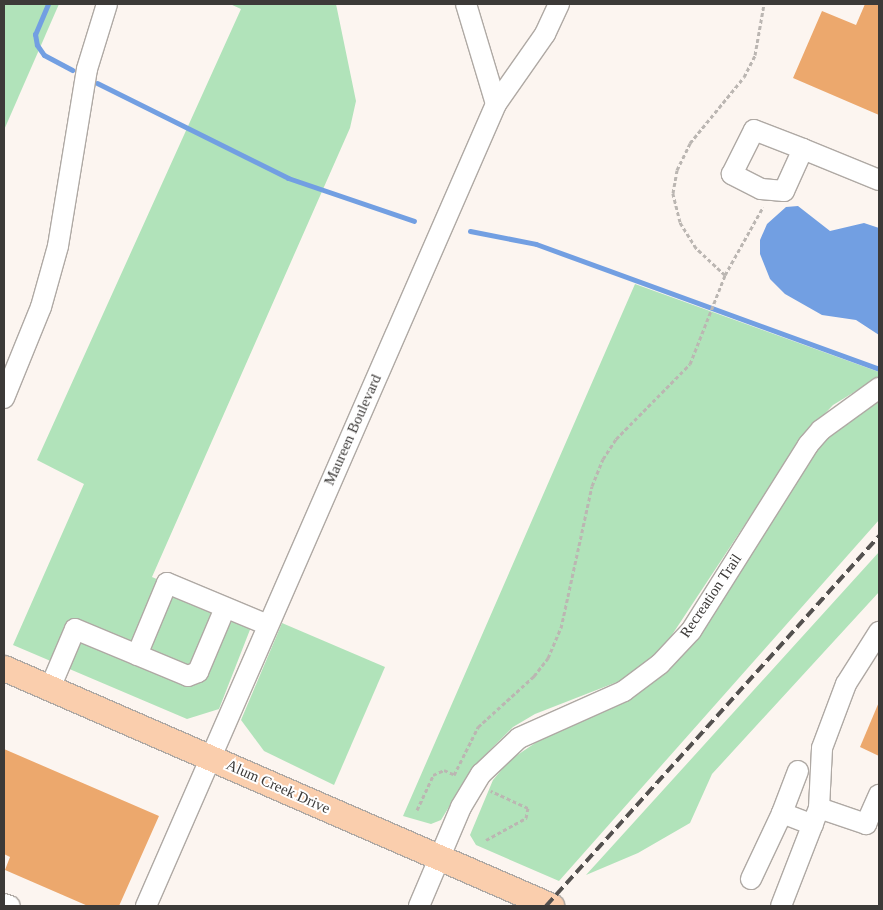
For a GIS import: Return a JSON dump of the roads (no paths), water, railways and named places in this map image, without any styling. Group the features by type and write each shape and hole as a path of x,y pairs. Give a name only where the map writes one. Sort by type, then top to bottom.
{"main road":[{"name":"Alum Creek Drive","path":"4,668 551,906"}],"street":[{"path":"4,398 41,307 58,246 87,69 107,4"},
{"path":"466,4 496,104"},
{"name":"Maureen Boulevard","path":"146,906 496,104 545,34 558,4"},
{"path":"803,149 784,190 774,192 732,174 754,130 803,149 879,180"},
{"name":"Recreation Trail","path":"419,906 465,799 481,774 503,751 536,728 624,691 660,664 691,631 808,445 821,430 879,388"},
{"path":"140,657 167,583 268,626"},
{"path":"50,688 75,629 172,671 188,676 198,672 225,608"},
{"path":"781,906 816,817 822,748 846,684 879,632"},
{"path":"751,879 782,813 798,771"},
{"path":"782,813 866,824 879,795"},
{"path":"4,904 10,906"}],"water":[{"path":"798,206 830,231 864,223 879,228 879,335 856,320 822,315 785,294 770,279 760,254 760,240 767,224 786,207"}],"waterway":[{"path":"48,4 35,34 37,45 44,55 72,70"},
{"path":"97,83 288,178 414,221"},
{"path":"470,231 536,244 879,369"}],"railway":[{"path":"546,906 879,536"}]}
